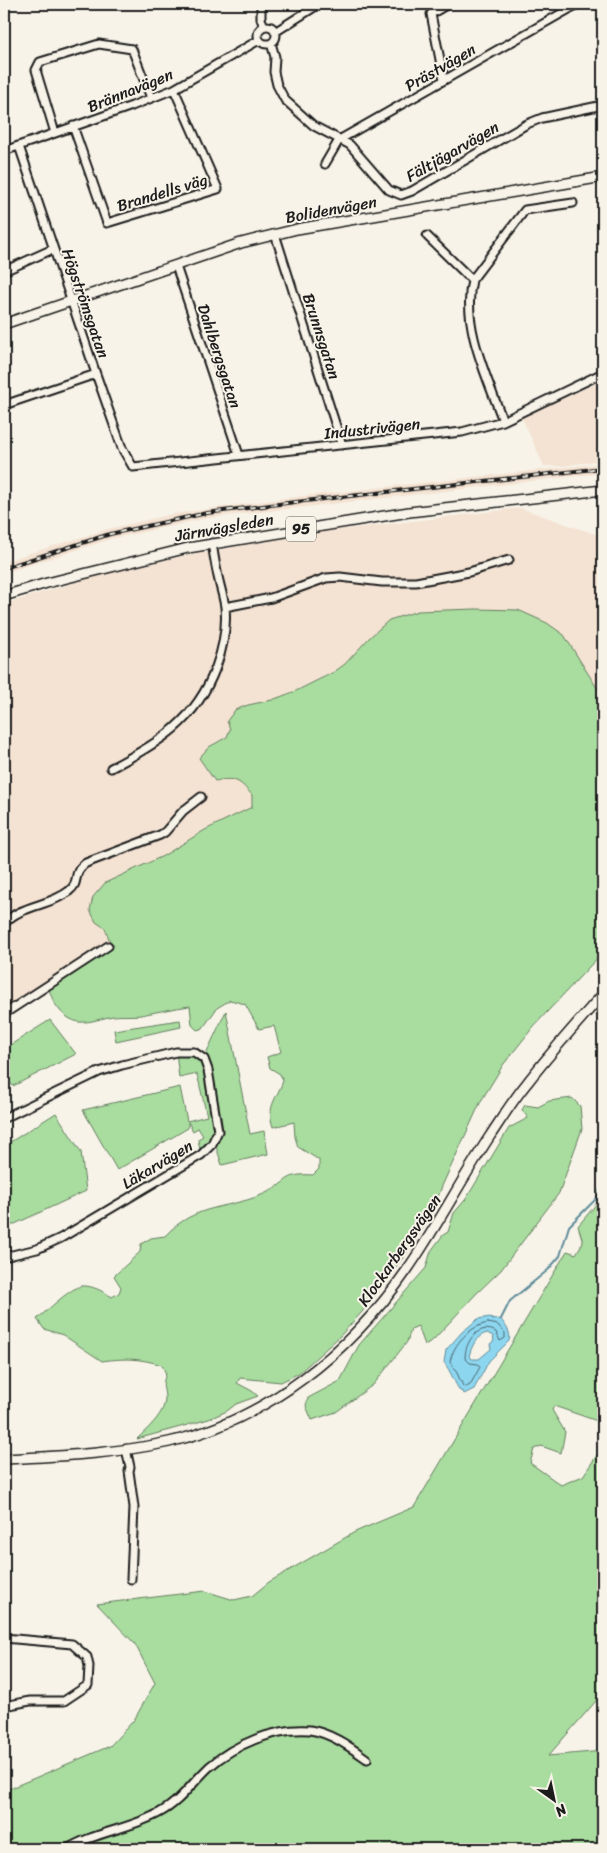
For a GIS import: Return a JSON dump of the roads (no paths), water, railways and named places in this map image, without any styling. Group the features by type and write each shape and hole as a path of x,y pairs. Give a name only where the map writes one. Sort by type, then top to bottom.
{"main road":[{"name":"Bolidenvägen","path":"4,324 241,242 275,234 603,177"},
{"name":"Järnvägsleden","path":"4,596 47,583 212,543 409,512 603,490"},
{"name":"Klockarbergsvägen","path":"4,1459 101,1454 170,1442 230,1421 295,1384 329,1359 372,1317 407,1270 489,1138 525,1085 603,994"}],"street":[{"path":"261,4 264,26"},
{"path":"275,32 319,4"},
{"path":"444,80 431,14 448,4"},
{"name":"Prästvägen","path":"325,164 340,140 578,4"},
{"path":"264,26 271,27 275,32 276,37 271,43 265,44 259,40 258,32 264,26"},
{"name":"Brännavägen","path":"4,152 174,89 259,40"},
{"name":"Fältjägarvägen","path":"271,43 277,85 286,100 314,126 350,145 389,190 401,195 419,187 526,124 542,118 603,105"},
{"path":"55,133 36,70 40,62 99,44 132,49 151,98"},
{"name":"Brandells väg","path":"73,126 107,223 218,189 174,89"},
{"name":"Högströmsgatan","path":"19,146 122,448 132,467"},
{"path":"503,421 472,335 470,288 472,280 525,210 573,203"},
{"name":"Brunnsgatan","path":"275,234 342,445"},
{"path":"427,236 472,280"},
{"path":"4,271 53,249"},
{"name":"Dahlbergsgatan","path":"176,266 238,455"},
{"name":"Industrivägen","path":"132,467 462,432 503,421 603,372"},
{"path":"4,405 96,374"},
{"path":"111,768 158,741 193,711 205,693 223,648 225,607 212,543"},
{"path":"225,607 271,598 326,578 340,577 382,582 416,582 469,572 509,560"},
{"path":"4,924 13,916 68,892 75,883 79,867 165,832 183,811 201,797"},
{"path":"4,1014 108,946"},
{"name":"Läkarvägen","path":"4,1118 99,1072 176,1052 194,1052 204,1059 208,1070 218,1131 212,1144 201,1155 69,1233 37,1249 4,1257"},
{"path":"126,1449 130,1467 134,1507 131,1579"},
{"path":"4,1638 72,1644 87,1657 90,1666 88,1685 64,1701 30,1702 4,1706"},
{"path":"67,1849 80,1842 159,1813 182,1797 209,1767 237,1746 274,1733 310,1730 337,1739 367,1759"}],"water":[{"path":"490,1317 493,1320 501,1319 508,1329 510,1338 489,1361 474,1389 464,1394 460,1391 444,1362 446,1350 462,1332 478,1319","holes":["487,1333 493,1336 494,1341 490,1344 491,1349 479,1359 472,1359 469,1356 473,1345 480,1336"]}],"waterway":[{"path":"501,1319 510,1301 548,1270 560,1256 569,1226 597,1198 603,1183"}],"railway":[{"path":"4,568 110,534 207,513 603,468"}]}
